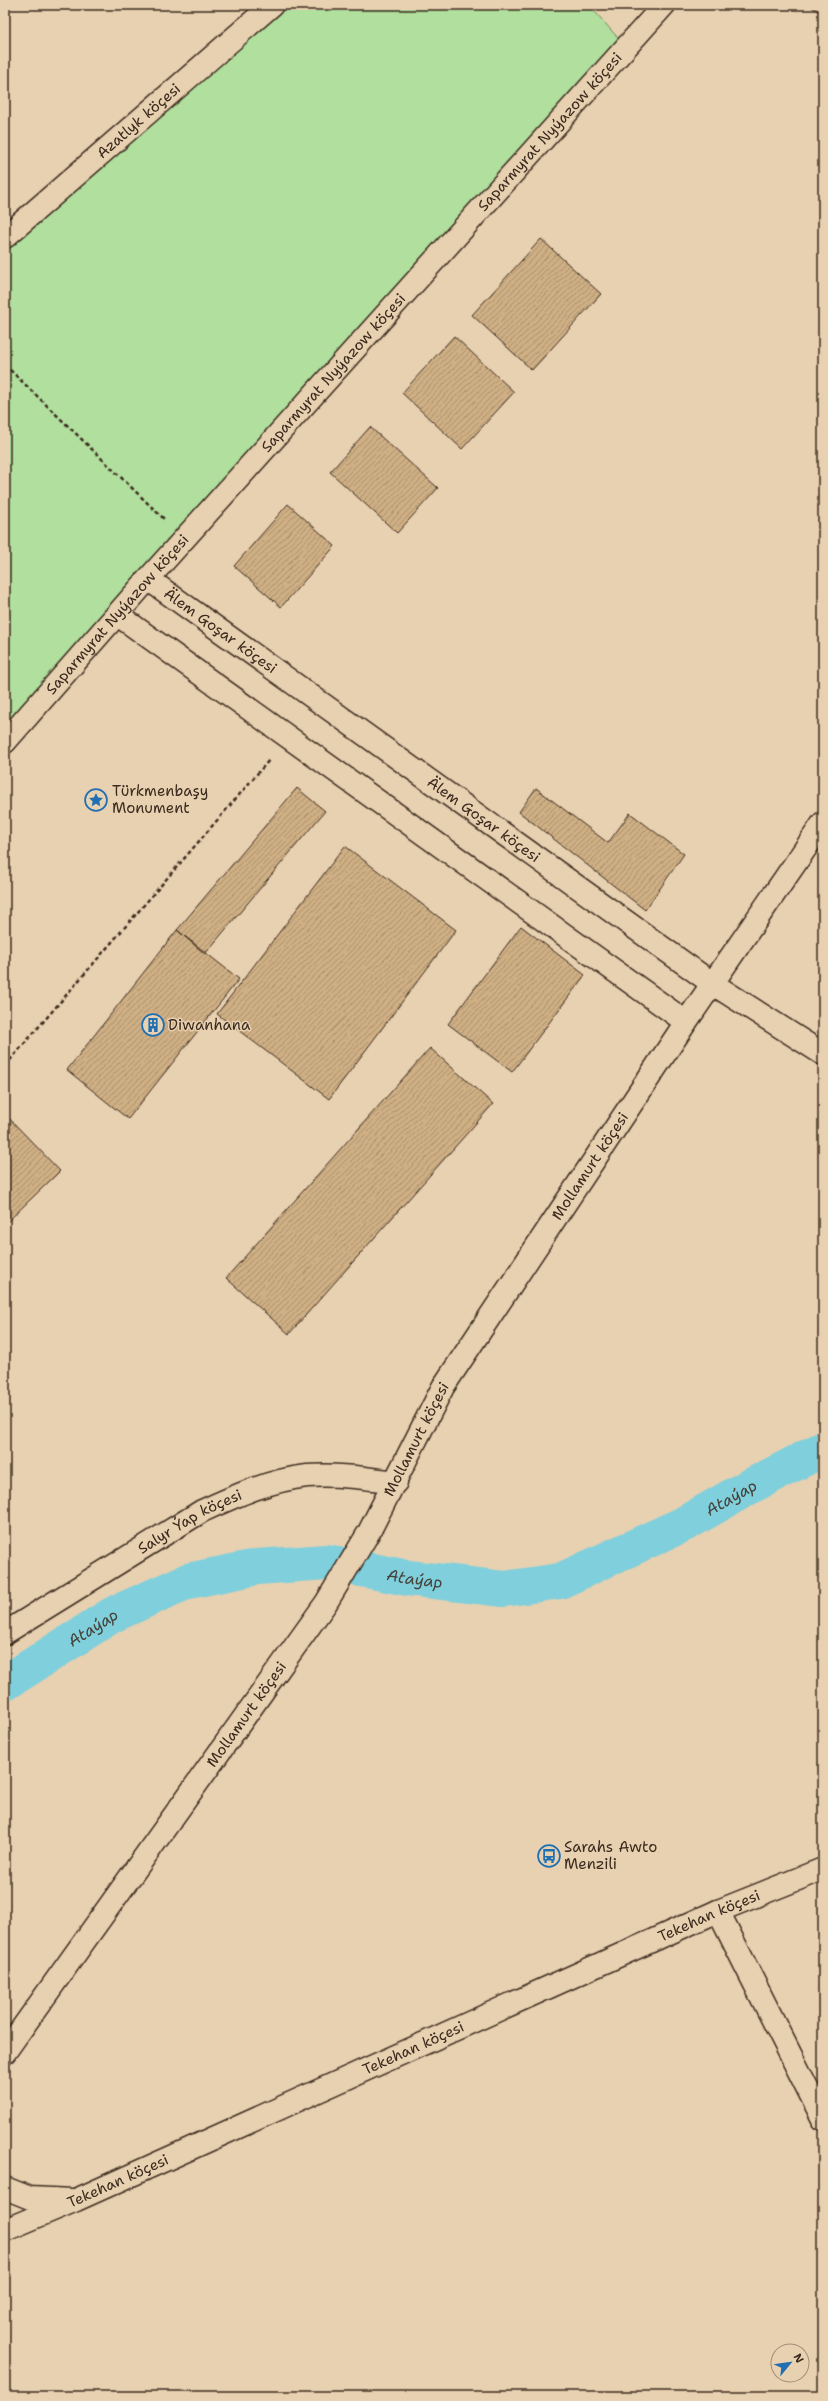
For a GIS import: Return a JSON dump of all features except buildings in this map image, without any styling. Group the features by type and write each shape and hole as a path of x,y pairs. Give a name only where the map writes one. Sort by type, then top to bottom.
{"street":[{"name":"Azatlyk köçesi","path":"5,237 272,5"},
{"name":"Saparmyrat Nyýazow köçesi","path":"5,742 148,579 664,5"},
{"name":"Älem Goşar köçesi","path":"148,579 713,984 823,1054"},
{"path":"118,615 686,1022"},
{"name":"Mollamurt köçesi","path":"5,2052 326,1603 369,1532 396,1482 443,1387 686,1022 823,823"},
{"name":"Salyr Ýap köçesi","path":"5,1633 202,1510 232,1497 268,1484 306,1476 350,1476 396,1482"},
{"name":"Tekehan köçesi","path":"5,2230 76,2200 718,1911 823,1869"},
{"path":"718,1911 823,2119"},
{"path":"5,2188 30,2198 76,2200"}],"path":[{"path":"5,365 184,539"},
{"path":"5,1066 289,737"}],"green space":[{"path":"272,5 589,5 626,47 5,742 5,237"}],"waterway":[{"name":"Ataýap","path":"5,1683 112,1615 188,1581 257,1567 326,1562 408,1578 504,1589 560,1581 684,1524 747,1488 823,1449"}],"place":[{"name":"Türkmenbaşy Monument","path":"96,800"},
{"name":"Diwanhana","path":"153,1025"},
{"name":"Sarahs Awto Menzili","path":"549,1856"}]}
